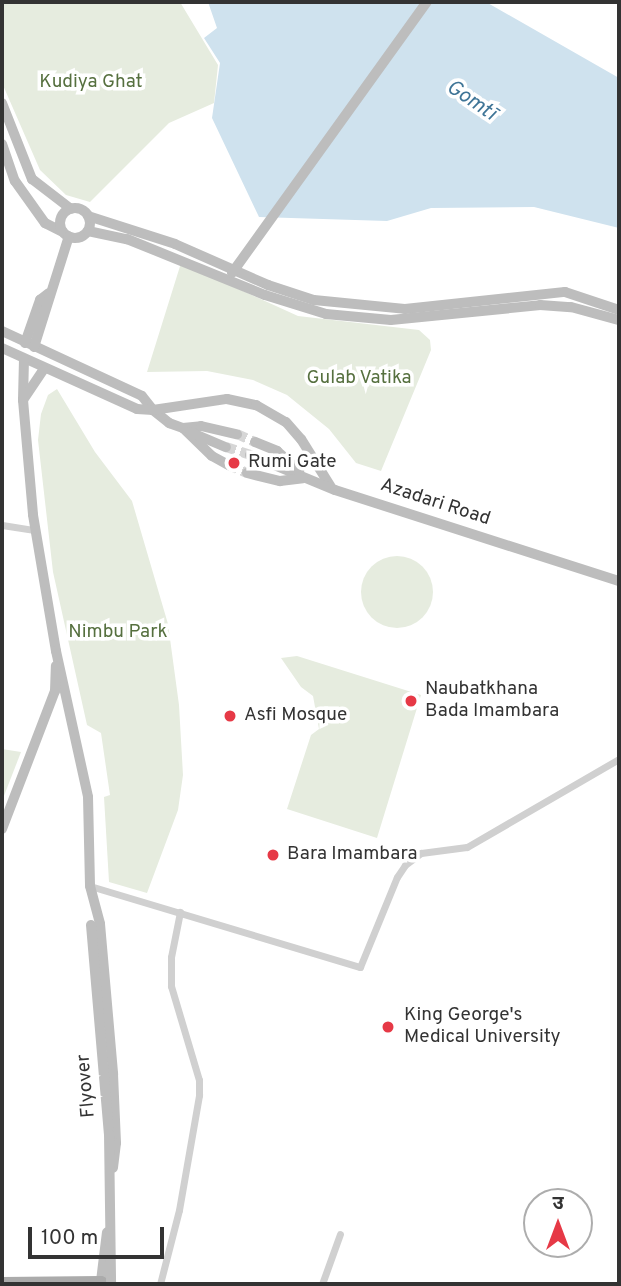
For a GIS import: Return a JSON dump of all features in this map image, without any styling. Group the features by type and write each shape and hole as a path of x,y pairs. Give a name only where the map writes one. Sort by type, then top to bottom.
{"main road":[{"path":"2,1282 107,1283"}],"street":[{"path":"232,274 427,2"},
{"path":"2,103 33,179 71,209 81,210 88,216 175,244 265,295 326,314 391,320 452,316 540,305 571,307 619,320"},
{"path":"2,144 15,181 45,223 66,234 81,237 88,230 88,216"},
{"path":"29,345 49,304 49,293 66,234 61,219 71,209"},
{"path":"88,230 127,239 314,300 405,309 565,292 619,310"},
{"path":"450,304 452,316"},
{"path":"2,331 142,397 169,423 226,447"},
{"path":"2,348 137,409 153,410 228,399 256,405 286,422 301,439 331,487"},
{"path":"24,359 23,400 36,530 56,652 88,797 90,886 100,924 116,1143 107,1283"},
{"path":"23,400 44,369"},
{"path":"183,428 201,426 237,434"},
{"path":"183,428 212,456 228,465"},
{"path":"255,442 277,451 306,478"},
{"path":"250,455 306,478"},
{"name":"Azadari Road","path":"247,473 280,481 306,478 598,574 617,577"},
{"path":"2,525 36,530"},
{"path":"2,829 55,691 56,652"},
{"path":"90,886 360,967 405,865 421,853 467,847 619,759"},
{"name":"Flyover","path":"90,886 109,1134 107,1283"},
{"path":"160,1284 179,1210 199,1095 199,1080 171,986 171,957 180,912"},
{"path":"321,1284 340,1234"}],"green space":[{"name":"Kudiya Ghat","path":"2,2 180,2 218,65 214,103 169,123 90,202 66,195 40,170 2,83"},
{"name":"Gulab Vatika","path":"181,263 298,316 419,330 430,340 431,350 381,471 356,463 329,429 287,395 253,380 207,371 147,372"},
{"name":"Nimbu Park","path":"57,389 95,452 132,501 168,624 179,705 183,775 178,810 147,893 109,882 104,797 110,795 101,733 87,725 53,572 38,440 41,414 48,395"},
{"path":"397,556 417,562 427,572 433,592 427,612 417,622 397,628 377,622 367,612 361,592 367,572 377,562"},
{"path":"297,656 421,695 377,838 287,809 311,735 319,729 313,696 301,687 281,658"},
{"path":"2,749 21,752 2,801"}],"water":[{"name":"Gomtī","path":"208,2 486,2 619,78 619,228 534,207 431,208 387,221 259,217 212,118 220,63 204,38 217,28"}],"tunnel":[{"path":"237,434 255,442"},
{"path":"226,447 250,455"},
{"path":"228,465 247,473"}],"place":[{"name":"Rumi Gate","path":"234,463"},
{"name":"Naubatkhana Bada Imambara","path":"411,701"},
{"name":"Asfi Mosque","path":"230,716"},
{"name":"Bara Imambara","path":"273,855"},
{"name":"King George's Medical University","path":"388,1027"}]}
